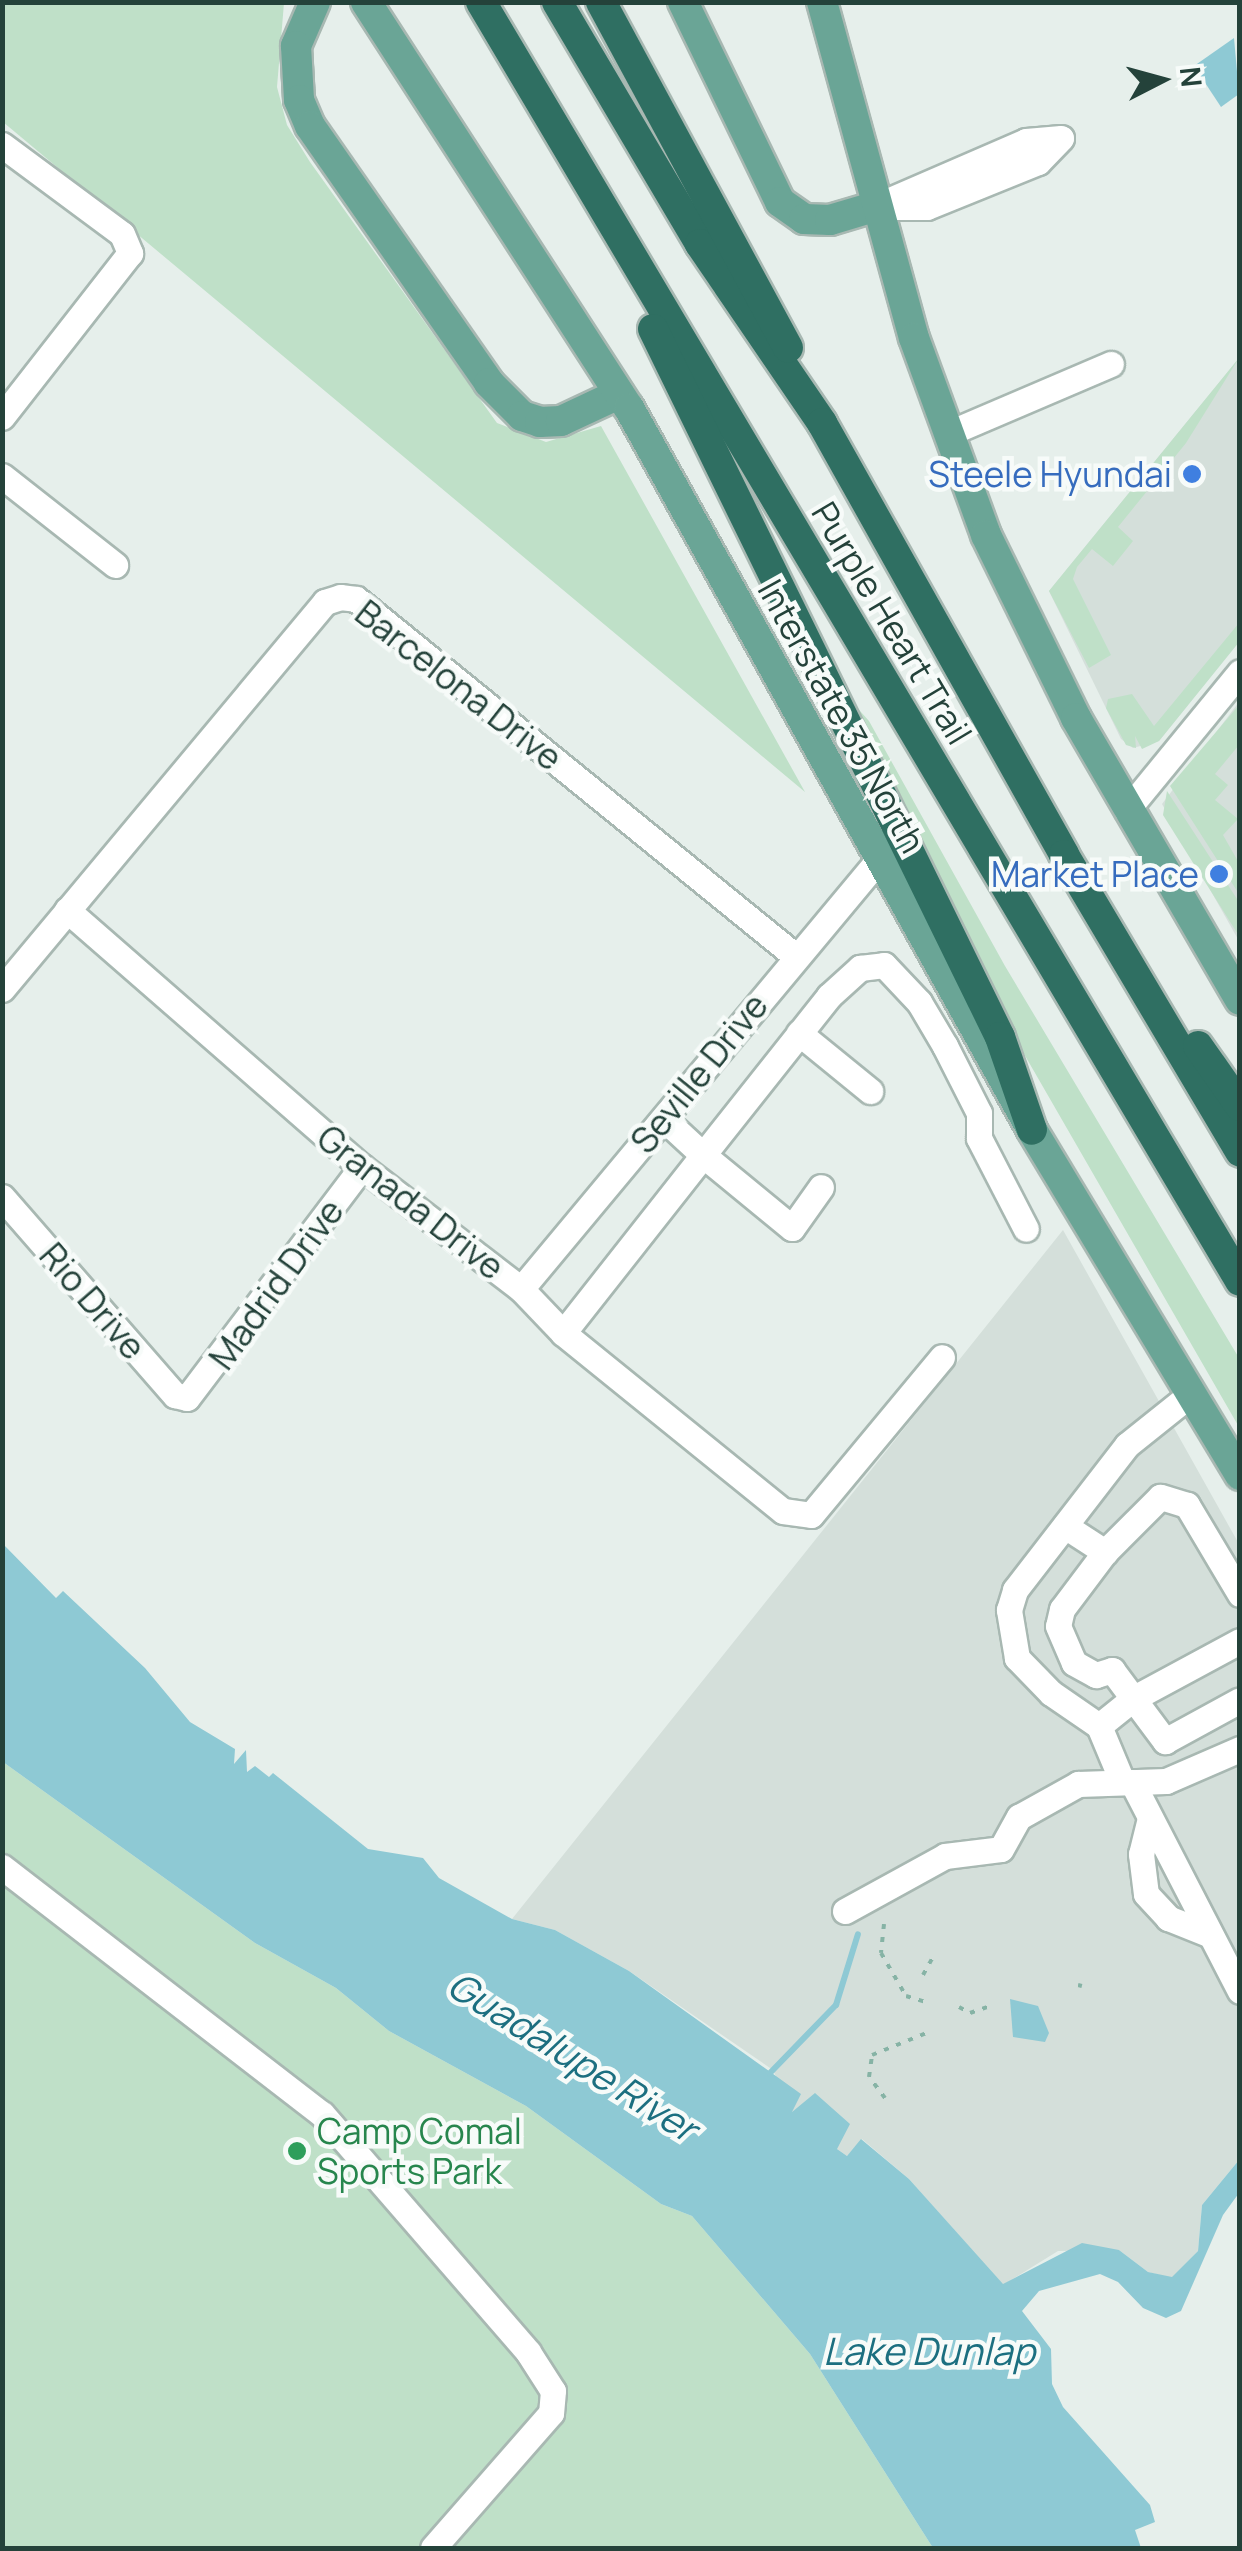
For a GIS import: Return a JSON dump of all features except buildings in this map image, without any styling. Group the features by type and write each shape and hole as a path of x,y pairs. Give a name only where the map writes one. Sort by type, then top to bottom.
{"highway":[{"name":"Purple Heart Trail","path":"481,2 1240,1281"},
{"name":"Purple Heart Trail","path":"557,2 700,244 822,423 1064,855 1240,1152"},
{"path":"604,9 768,303 822,423"},
{"path":"584,176 882,807 1000,1037 1032,1130"},
{"path":"1064,855 1240,1106"}],"main road":[{"path":"315,2 296,46 299,100 310,126 488,384 522,416 540,422 561,421 619,394"},
{"name":"Interstate 35 North","path":"366,2 410,64 619,394 1032,1130 1240,1475"},
{"path":"683,2 780,202 804,219 830,220 874,208"},
{"path":"822,2 874,208 948,434 986,535 1127,810 1235,983"}],"street":[{"path":"1060,138 1038,162 927,207 874,208 1026,141 1060,138"},
{"path":"2,144 122,234 130,254 124,268 2,417"},
{"path":"948,434 1111,364"},
{"path":"2,476 115,565"},
{"name":"Barcelona Drive","path":"2,989 324,602 349,597 794,956"},
{"path":"1127,810 1238,675"},
{"name":"Seville Drive","path":"520,1289 878,859"},
{"name":"Granada Drive","path":"66,910 362,1167 520,1289 563,1333 782,1511 811,1515 942,1357"},
{"path":"563,1333 799,1033 860,968 884,966 919,1002 978,1113 979,1138 1026,1229"},
{"path":"799,1033 870,1091"},
{"path":"664,1119 792,1228 821,1186"},
{"name":"Madrid Drive","path":"187,1398 362,1167"},
{"name":"Rio Drive","path":"2,1198 176,1395 187,1398"},
{"path":"1191,1394 1127,1445 1016,1590 1012,1636 1030,1675 1099,1726 1240,1991"},
{"path":"1240,1594 1187,1505 1174,1499 1148,1504 1105,1552 1062,1610 1060,1636 1084,1672 1112,1670 1165,1740 1240,1700"},
{"path":"1065,1526 1105,1552"},
{"path":"1099,1726 1134,1698 1240,1641"},
{"path":"844,1912 945,1856 1001,1849 1018,1817 1078,1784 1172,1780 1240,1749"},
{"path":"1150,1818 1141,1854 1146,1894 1160,1913 1208,1934"},
{"path":"2,1867 322,2114 515,2337 553,2390 551,2413 433,2548"}],"path":[{"path":"884,1924 881,1953 906,1996 926,2002"},
{"path":"922,1975 933,1957"},
{"path":"958,2007 970,2013 992,2006"},
{"path":"884,2098 869,2076 872,2055 929,2032"}],"shaded area":[{"name":"Steele Hyundai","path":"1239,358 1239,642 1159,741 1133,748 1121,739 1049,591"},
{"name":"Market Place","path":"1239,702 1239,941 1162,804"},
{"path":"1063,1230 1239,1544 1239,2160 1202,2205 1198,2251 1172,2278 1148,2272 1119,2250 1058,2251 1003,2285 909,2179 862,2139 847,2156 837,2149 816,2094 792,2112 773,2070 629,1971 555,1930 512,1919"}],"green space":[{"path":"3,3 284,3 277,87 287,125 310,162 497,423 546,442 601,426 805,792 3,122"},
{"path":"1239,358 1186,443 1118,527 1133,541 1113,566 1092,549 1077,567 1073,579 1111,655 1089,668 1049,591"},
{"path":"1239,623 1239,642 1159,741 1142,749 1135,736 1136,748 1126,745 1106,708 1108,699 1132,694 1154,726"},
{"path":"852,702 869,721 1005,966 1239,1358 1239,1427 974,967"},
{"path":"1239,705 1239,745 1215,774 1228,785 1215,800 1238,819 1223,835 1239,863 1239,894 1170,786"},
{"path":"1167,791 1239,902 1239,936 1163,815"},
{"name":"Camp Comal Sports Park","path":"3,1762 255,1943 336,1988 389,2031 526,2106 661,2204 692,2216 810,2354 933,2548 3,2548"}],"water":[{"path":"1234,38 1239,94 1221,107 1194,66"},
{"name":"Lake Dunlap","path":"3,1544 56,1598 63,1591 145,1668 190,1722 235,1749 234,1764 246,1750 247,1772 255,1766 269,1777 273,1773 368,1849 423,1858 439,1878 512,1919 555,1930 629,1971 801,2094 792,2112 815,2093 850,2124 837,2149 847,2156 861,2139 909,2179 1003,2284 1082,2243 1119,2250 1148,2272 1172,2277 1198,2251 1202,2205 1239,2160 1239,2193 1223,2215 1181,2311 1166,2318 1143,2308 1118,2282 1100,2274 1039,2291 1022,2311 1051,2349 1052,2384 1063,2407 1150,2505 1155,2522 1135,2530 1141,2548 933,2548 810,2354 692,2216 661,2204 526,2106 389,2031 336,1988 255,1943 3,1762"},
{"path":"1010,1999 1038,2006 1049,2033 1045,2042 1013,2037"}],"waterway":[{"path":"770,2073 836,2005 858,1934"}],"place":[{"name":"Steele Hyundai","path":"1192,474"},
{"name":"Market Place","path":"1219,874"},
{"name":"Camp Comal Sports Park","path":"297,2151"}],"water label":[{"name":"Guadalupe River","path":"573,2056"}]}
